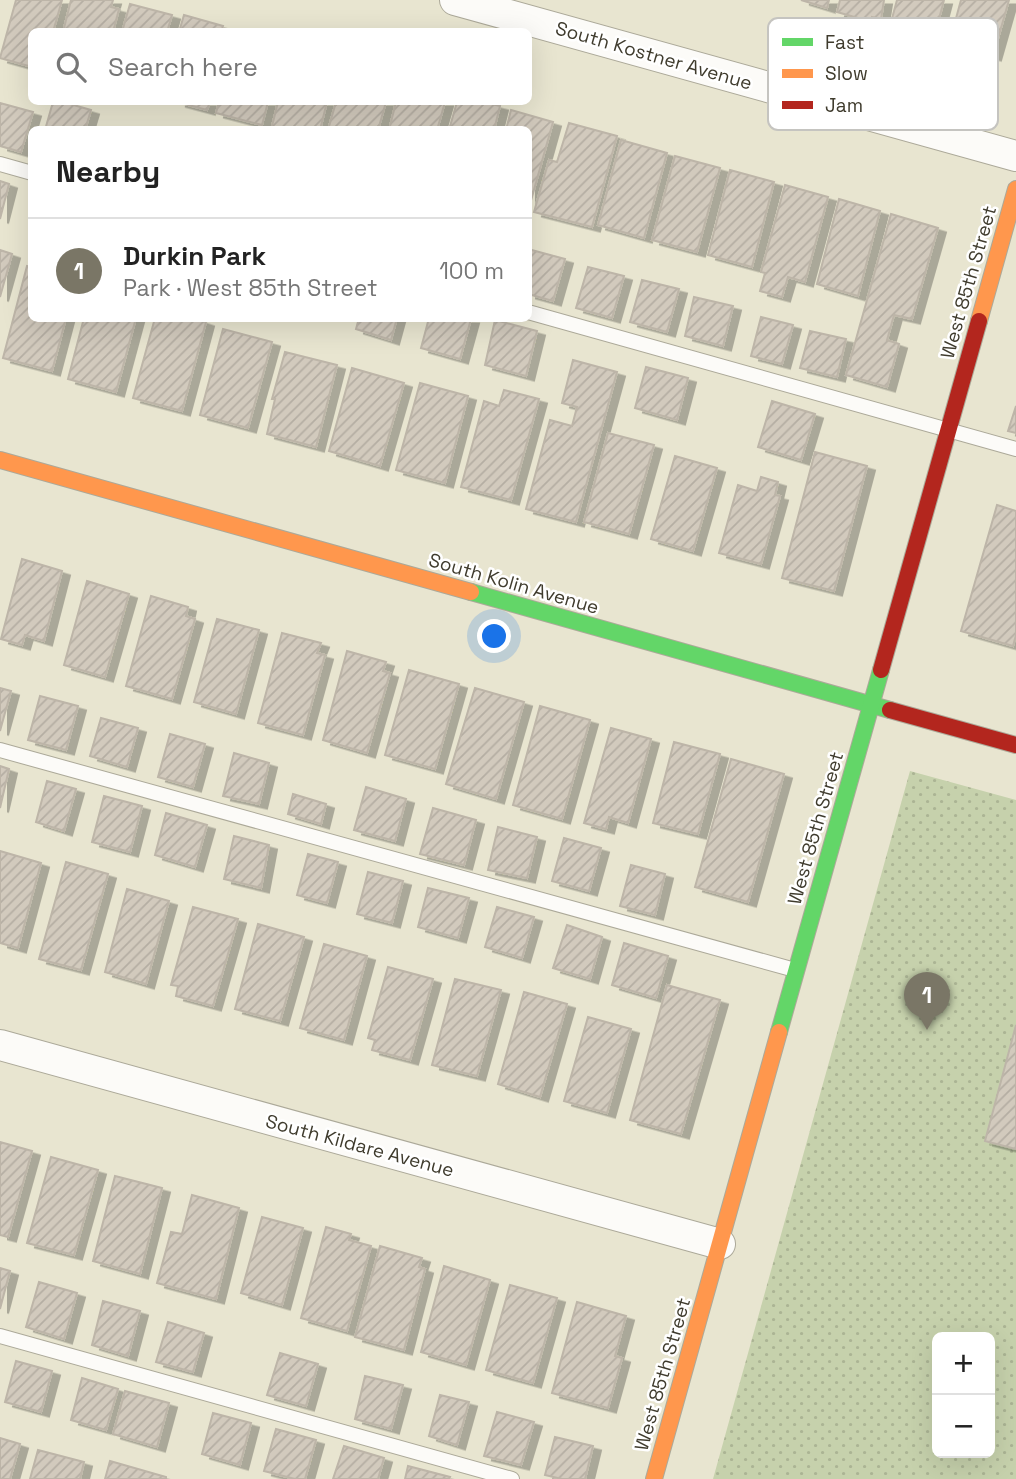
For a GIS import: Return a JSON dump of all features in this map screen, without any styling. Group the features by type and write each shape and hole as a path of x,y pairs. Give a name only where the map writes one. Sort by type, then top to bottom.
{"street":[{"name":"South Kostner Avenue","path":"455,0 768,87"},
{"name":"South Kostner Avenue","path":"922,130 1016,156"},
{"name":"West 85th Street","path":"654,1479 1016,189"},
{"name":"South Kolin Avenue","path":"0,460 1016,746"},
{"name":"South Kildare Avenue","path":"0,1045 720,1244"}],"lane":[{"path":"0,164 28,172"},
{"path":"532,313 1016,449"},
{"path":"0,750 797,971"},
{"path":"0,1336 512,1479"}],"green space":[{"path":"910,771 1016,800 1016,1479 713,1479"}],"building":[{"path":"16,0 62,0 54,28 28,28 28,66 0,58"},
{"path":"71,0 113,0 111,7 119,9 114,28 64,28"},
{"path":"801,0 829,0 827,8"},
{"path":"840,0 884,0 881,18 858,18 837,12"},
{"path":"897,0 944,0 939,18 892,18"},
{"path":"961,0 1009,0 998,38 998,18 956,18"},
{"path":"130,4 172,15 168,28 123,28"},
{"path":"184,15 223,26 222,28 180,28"},
{"path":"0,103 33,112 21,152 0,146"},
{"path":"52,105 74,105 91,110 86,126 46,126"},
{"path":"188,105 209,105 207,110"},
{"path":"218,105 267,105 262,125 216,113"},
{"path":"277,105 326,105 321,126 272,126"},
{"path":"335,105 385,105 379,126 329,126"},
{"path":"395,105 444,105 438,126 390,126"},
{"path":"456,105 500,106 495,126 450,126"},
{"path":"511,110 553,122 532,197 532,126 507,126"},
{"path":"569,123 617,136 592,227 534,212 549,160 557,162"},
{"path":"621,140 667,153 644,238 598,225"},
{"path":"675,156 720,168 697,252 652,240"},
{"path":"730,170 774,182 752,267 708,255"},
{"path":"0,181 9,184 0,219"},
{"path":"785,185 828,197 805,282 788,277 782,297 760,291 765,273 761,272"},
{"path":"839,199 880,211 858,296 817,284"},
{"path":"891,214 938,228 912,319 894,315 887,340 899,344 887,387 846,375"},
{"path":"0,250 12,254 0,297"},
{"path":"532,250 565,259 553,301 532,295"},
{"path":"28,266 28,322 65,322 52,371 3,358"},
{"path":"588,267 624,276 612,318 576,308"},
{"path":"642,280 679,289 667,332 630,322"},
{"path":"694,297 733,306 723,346 685,336"},
{"path":"761,317 793,325 782,364 751,356"},
{"path":"83,322 135,322 116,392 68,379"},
{"path":"154,322 206,322 182,411 133,398"},
{"path":"358,322 396,322 391,340 356,329"},
{"path":"428,322 470,322 460,359 421,348"},
{"path":"495,322 537,331 526,376 485,365"},
{"path":"223,329 272,342 248,428 200,415"},
{"path":"810,331 846,339 837,377 800,368"},
{"path":"285,352 337,365 316,447 267,434 275,399 272,399"},
{"path":"573,360 617,372 576,522 526,509 550,420 572,426 577,407 562,403"},
{"path":"646,367 688,378 677,420 635,408"},
{"path":"352,368 404,383 380,466 329,451"},
{"path":"420,383 468,396 445,483 396,470"},
{"path":"504,390 539,399 511,500 461,487 484,401 499,406"},
{"path":"772,401 815,414 801,460 758,447"},
{"path":"1016,406 1016,433 1008,431"},
{"path":"608,433 654,445 629,534 584,522"},
{"path":"815,452 867,466 834,591 782,578"},
{"path":"675,456 717,468 693,551 651,539"},
{"path":"761,477 778,482 775,495 780,496 761,564 719,553 738,485 757,491"},
{"path":"997,505 1016,511 1016,635 1013,646 961,631"},
{"path":"22,559 62,571 44,641 25,635 22,645 1,639"},
{"path":"87,581 129,594 105,677 64,665"},
{"path":"151,596 188,607 186,616 195,619 172,699 126,686"},
{"path":"217,619 259,630 236,714 194,702"},
{"path":"282,633 321,643 317,653 325,655 303,735 258,723"},
{"path":"347,651 386,662 383,671 390,673 367,753 323,740"},
{"path":"409,670 459,684 435,769 385,755"},
{"path":"0,688 11,691 0,731"},
{"path":"475,688 524,702 496,799 446,784"},
{"path":"40,696 78,706 66,750 28,740"},
{"path":"540,706 590,720 562,819 513,805"},
{"path":"101,718 138,728 127,767 90,756"},
{"path":"611,728 651,739 628,823 609,817 606,829 584,823"},
{"path":"170,734 205,744 193,787 158,777"},
{"path":"674,742 720,754 698,834 653,823"},
{"path":"234,753 269,763 259,804 223,796"},
{"path":"731,759 784,774 748,902 695,887"},
{"path":"0,766 9,769 0,808"},
{"path":"47,781 76,789 64,831 36,822"},
{"path":"366,787 406,799 395,841 354,830"},
{"path":"293,794 326,804 321,824 288,814"},
{"path":"104,796 142,806 130,852 92,842"},
{"path":"433,808 476,820 464,865 420,854"},
{"path":"166,813 207,825 195,867 155,855"},
{"path":"498,827 537,837 527,878 488,870"},
{"path":"234,836 269,845 261,888 224,879"},
{"path":"564,838 601,848 589,891 552,881"},
{"path":"0,851 41,863 18,948 0,943"},
{"path":"308,854 338,862 327,903 297,895"},
{"path":"66,862 108,874 81,970 39,959"},
{"path":"631,865 665,874 655,915 620,906"},
{"path":"368,872 403,881 392,923 357,914"},
{"path":"428,888 469,898 458,938 418,927"},
{"path":"127,889 169,901 146,984 105,972"},
{"path":"193,907 238,919 213,1006 176,996 178,986 171,985"},
{"path":"497,907 534,917 522,958 485,947"},
{"path":"258,924 304,937 280,1021 235,1009"},
{"path":"567,925 602,937 590,979 553,968"},
{"path":"624,943 668,956 656,998 612,985"},
{"path":"324,944 367,956 344,1040 300,1028"},
{"path":"388,967 433,979 410,1060 372,1050 375,1040 368,1038"},
{"path":"455,979 501,990 477,1076 432,1065"},
{"path":"667,985 720,1000 681,1134 630,1120"},
{"path":"524,992 567,1004 540,1097 498,1084"},
{"path":"588,1017 631,1029 607,1113 564,1101"},
{"path":"1016,1025 1016,1149 985,1141"},
{"path":"0,1142 32,1151 8,1237 0,1235"},
{"path":"51,1157 98,1170 74,1255 27,1243"},
{"path":"115,1176 162,1188 140,1274 93,1261"},
{"path":"192,1195 239,1208 216,1299 157,1283 171,1232 182,1234"},
{"path":"262,1217 303,1228 282,1305 241,1293"},
{"path":"326,1227 351,1234 349,1240 371,1246 347,1331 301,1318"},
{"path":"380,1246 422,1258 419,1267 425,1269 404,1350 355,1337"},
{"path":"444,1266 490,1280 466,1365 421,1352"},
{"path":"0,1268 10,1271 0,1309"},
{"path":"39,1282 77,1293 64,1339 26,1327"},
{"path":"510,1285 557,1298 533,1383 486,1370"},
{"path":"103,1301 140,1311 128,1356 92,1345"},
{"path":"577,1302 626,1316 615,1356 622,1358 608,1408 552,1393"},
{"path":"168,1322 204,1333 193,1372 156,1362"},
{"path":"280,1353 318,1364 306,1406 267,1395"},
{"path":"16,1361 52,1371 41,1412 5,1402"},
{"path":"365,1376 403,1385 391,1429 355,1419"},
{"path":"82,1378 118,1389 106,1430 71,1420"},
{"path":"125,1391 169,1403 157,1447 113,1434"},
{"path":"440,1395 469,1402 457,1445 429,1436"},
{"path":"497,1412 534,1422 521,1465 484,1456"},
{"path":"213,1413 251,1423 240,1465 202,1454"},
{"path":"276,1429 316,1440 305,1479 264,1471"},
{"path":"555,1437 593,1446 585,1479 562,1479 545,1475"},
{"path":"0,1438 20,1444 10,1479 0,1479"},
{"path":"344,1446 384,1458 378,1479 333,1479"},
{"path":"38,1450 84,1462 80,1479 30,1479"},
{"path":"110,1461 166,1477 166,1479 105,1479"},
{"path":"408,1466 450,1477 405,1479"}],"traffic: fast":[{"path":"471,592 890,710"},
{"path":"779,1032 881,670"}],"traffic: slow":[{"path":"979,321 1016,189"},
{"path":"0,460 471,592"},
{"path":"654,1479 779,1032"}],"traffic: jam":[{"path":"881,670 979,321"},
{"path":"890,710 1016,745"}],"place":[{"name":"Durkin Park","path":"927,1030"}]}
